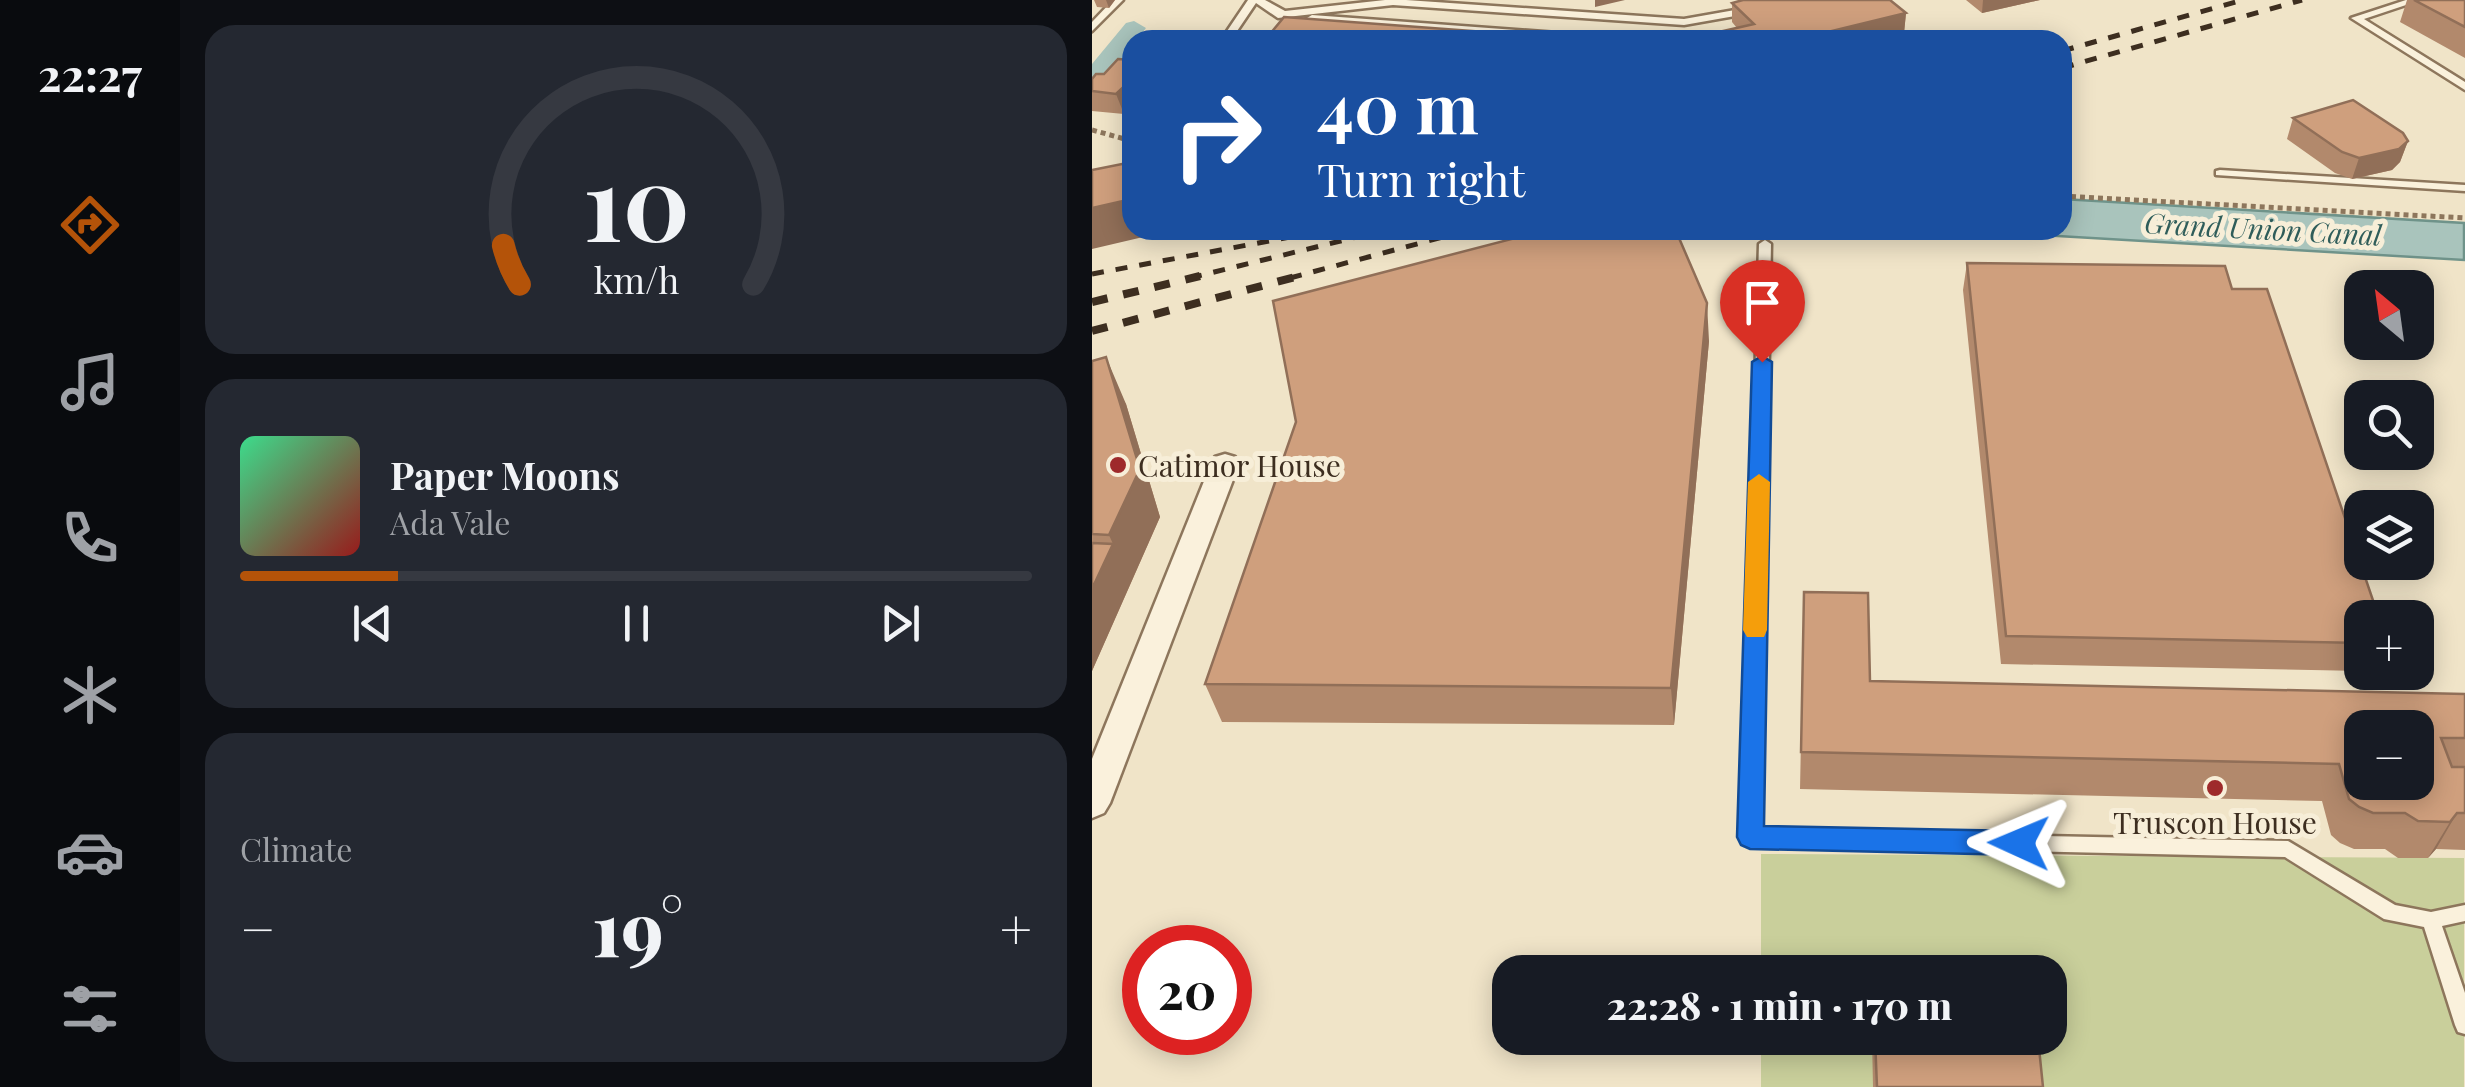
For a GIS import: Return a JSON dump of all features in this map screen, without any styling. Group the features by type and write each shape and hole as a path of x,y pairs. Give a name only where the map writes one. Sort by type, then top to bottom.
{"street":[{"path":"1092,803 1225,464"}],"lane":[{"path":"1092,28 1118,0"},
{"path":"1233,30 1255,0 1278,15 1478,30"},
{"path":"2416,0 2356,18 2464,87"},
{"path":"1278,15 1392,2 1684,22 1760,8"},
{"path":"2220,172 2464,188"},
{"path":"1764,244 1750,837 2288,848 2391,914 2430,920 2464,913"},
{"path":"2430,920 2464,1025"}],"path":[{"path":"1092,130 1122,138"},
{"path":"2072,197 2464,218"}],"green space":[{"path":"1761,854 2464,858 2464,1087 1761,1087 1761,1055 2067,1055 2067,955 1761,955"}],"water":[{"name":"Grand Union Canal","path":"2072,200 2464,223 2464,260 2072,237"}],"building":[{"path":"1890,0 1906,13 1836,30 1728,30 1754,24 1732,3"},
{"path":"2414,0 2465,0 2465,27"},
{"path":"1284,17 1460,30 1273,30"},
{"path":"1122,59 1122,88 1116,94 1092,91 1092,79 1096,74 1104,74"},
{"path":"2353,100 2403,133 2408,141 2399,149 2359,158 2342,152 2293,118"},
{"path":"1122,164 1122,201 1092,208 1092,170"},
{"path":"1508,240 1680,240 1707,303 1671,688 1205,684 1296,422 1273,301"},
{"path":"1967,263 2225,266 2232,289 2267,289 2344,515 2344,580 2366,580 2373,600 2344,600 2344,643 2006,636"},
{"path":"1106,357 1140,469 1109,535 1092,534 1092,361"},
{"path":"1092,543 1113,544 1092,589"},
{"path":"1804,592 1868,593 1870,681 2465,694 2465,738 2441,738 2452,767 2465,767 2465,813 2457,813 2450,822 2418,821 2405,813 2373,813 2350,800 2434,800 2434,710 2344,710 2344,782 2339,764 1801,752"},
{"path":"1876,1055 2040,1055 2043,1087 1877,1087"}],"waterway":[{"path":"1092,80 1122,43"}],"railway":[{"path":"2072,48 2243,0"},
{"path":"2072,65 2302,0"},
{"path":"1092,274 1274,240"},
{"path":"1190,278 1344,240"},
{"path":"1290,278 1432,240"},
{"path":"1092,302 1200,276"},
{"path":"1092,331 1299,276"}],"slow traffic":[{"path":"1755,630 1759,482"}],"place":[{"name":"Catimor House","path":"1118,465"},
{"name":"Truscon House","path":"2215,788"}],"route":[{"path":"1762,362 1750,837 2019,843"}]}
